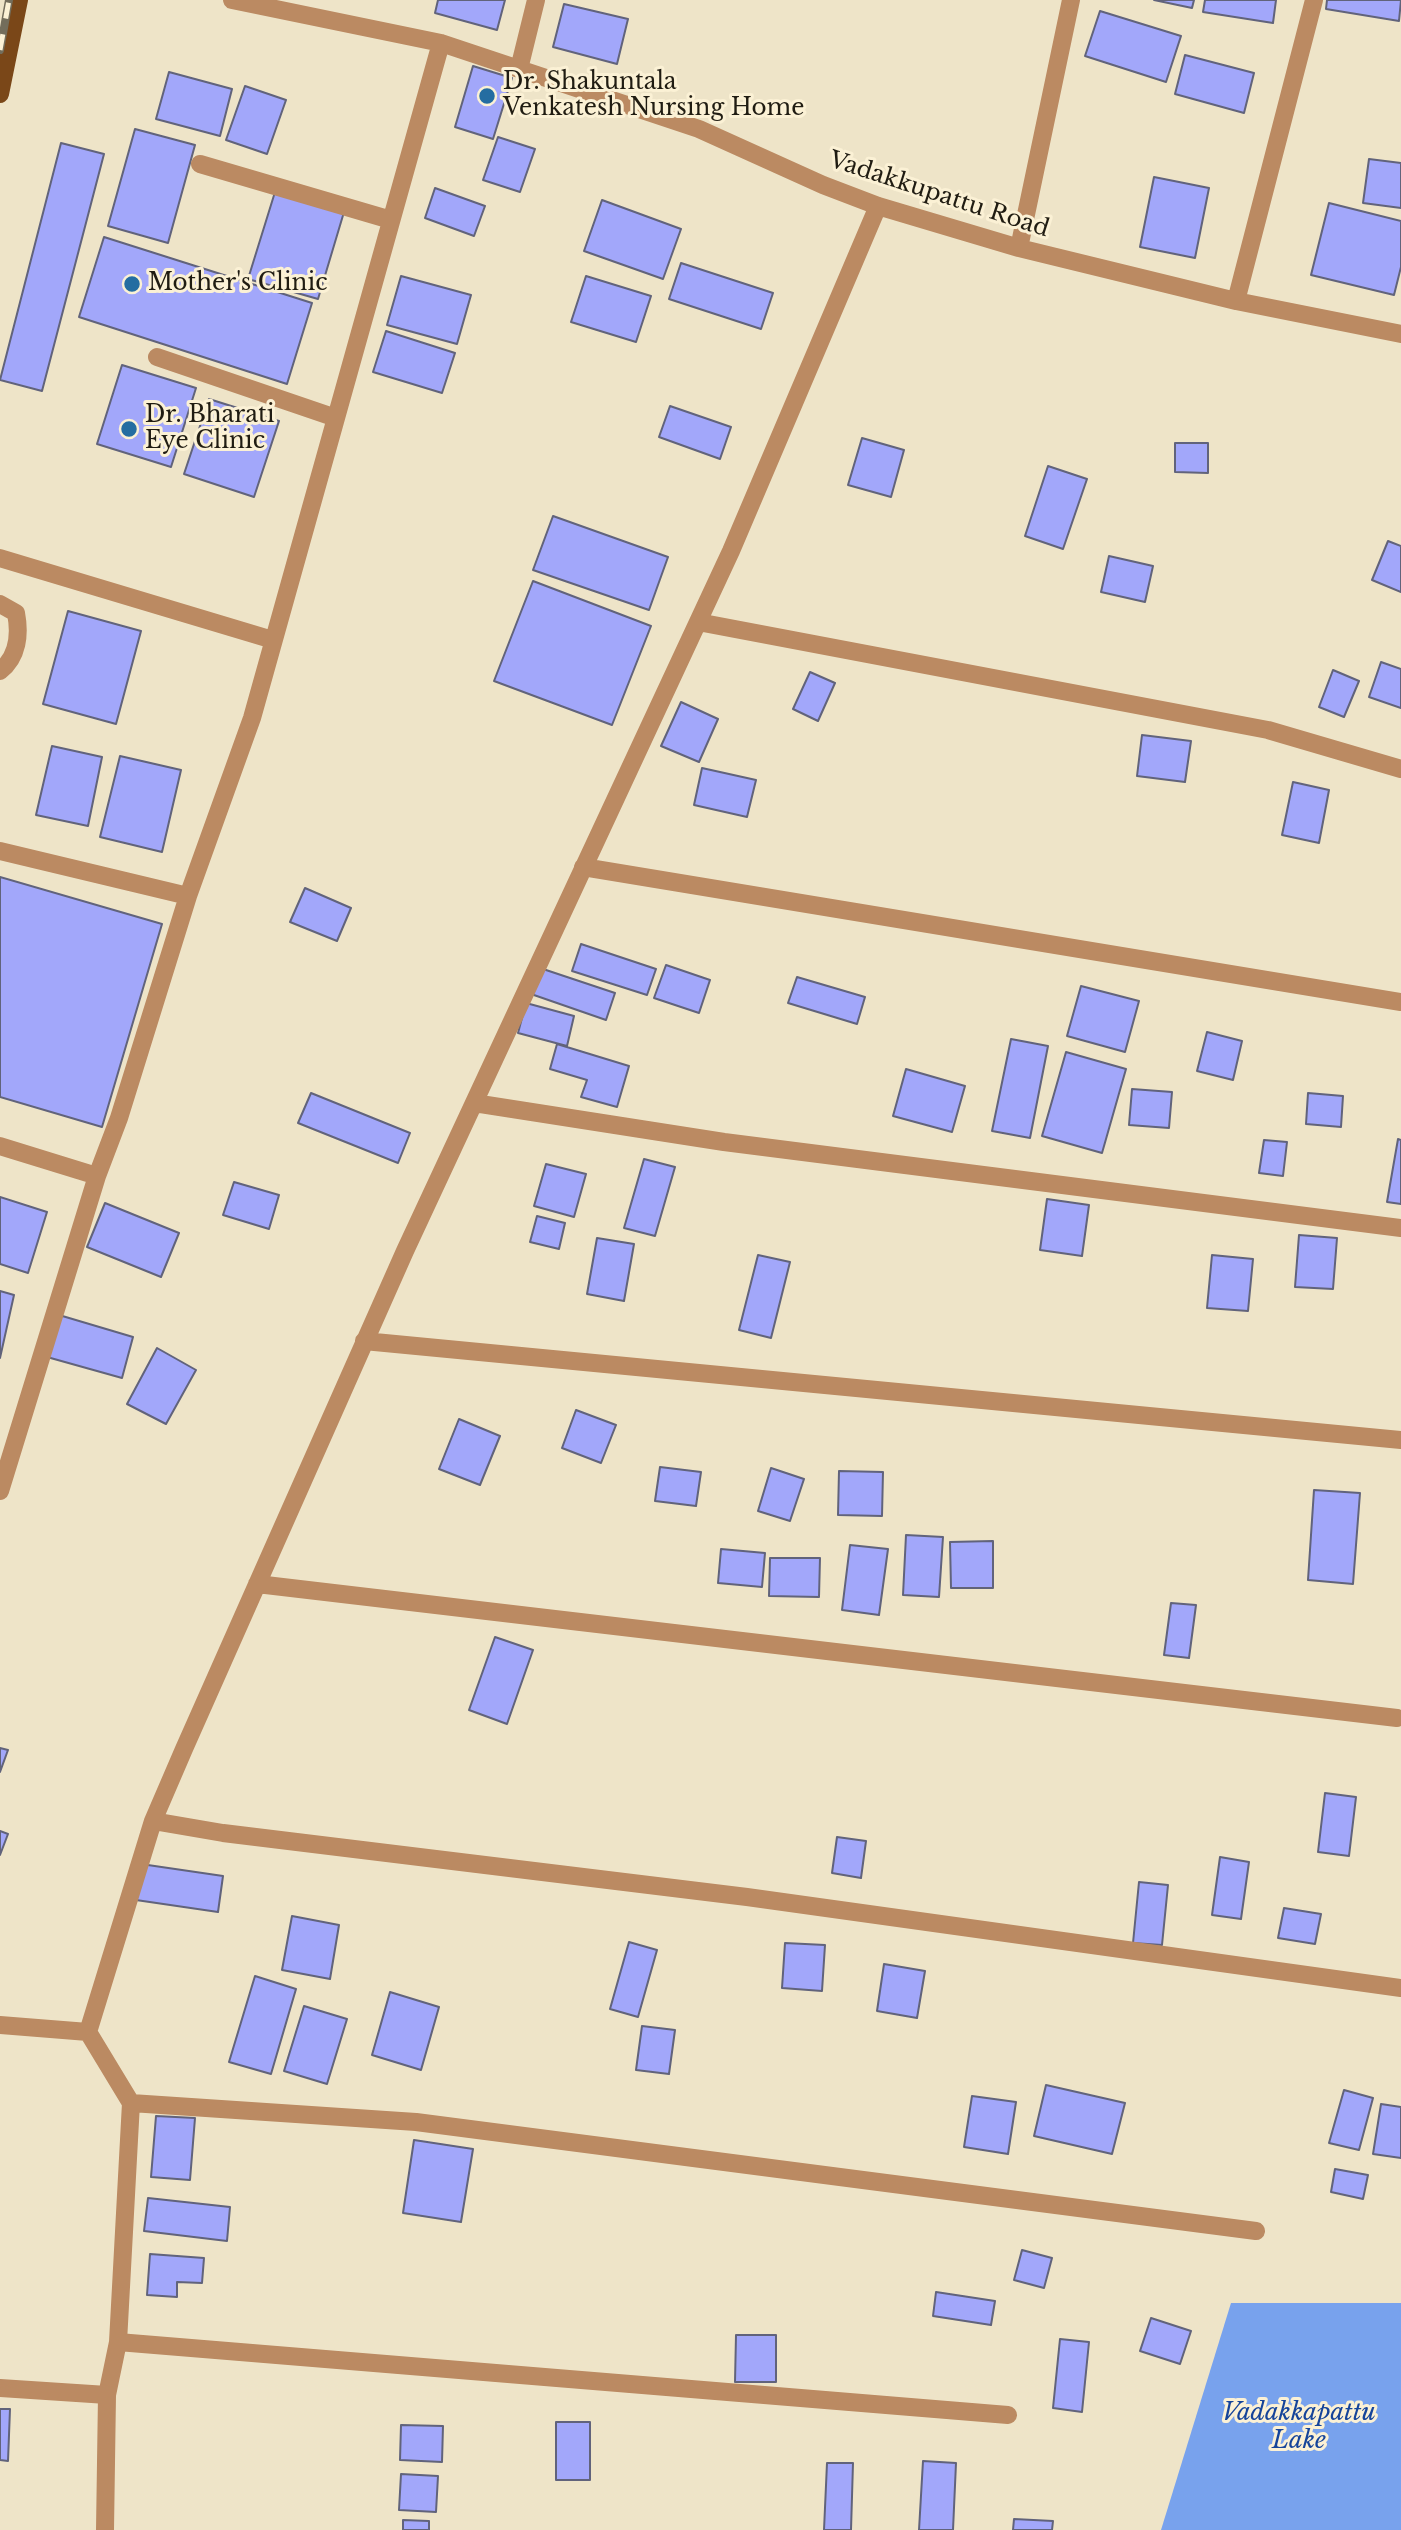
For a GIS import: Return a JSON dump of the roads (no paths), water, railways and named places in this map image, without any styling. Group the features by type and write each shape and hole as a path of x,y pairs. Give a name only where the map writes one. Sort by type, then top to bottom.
{"main road":[{"path":"0,94 19,0"}],"street":[{"name":"Vadakkupattu Road","path":"232,0 440,43 699,129 823,185 878,206 1019,248 1236,301 1401,334"},
{"path":"519,69 536,0"},
{"path":"1019,248 1070,0"},
{"path":"1236,301 1314,0"},
{"path":"0,1491 97,1176 119,1118 188,896 252,718 440,43"},
{"path":"200,164 391,220"},
{"path":"105,2530 107,2395 118,2342 131,2104 88,2032 153,1821 364,1342 731,551 878,206"},
{"path":"157,357 335,418"},
{"path":"0,558 273,640"},
{"path":"0,604 16,613 20,631 12,659 0,671"},
{"path":"698,622 1268,730 1401,769"},
{"path":"0,851 188,896"},
{"path":"583,867 1401,1002"},
{"path":"474,1103 724,1142 1401,1228"},
{"path":"0,1146 97,1176"},
{"path":"364,1342 1401,1440"},
{"path":"257,1584 1397,1718"},
{"path":"153,1821 747,1897 1401,1988"},
{"path":"0,2025 88,2032"},
{"path":"131,2104 416,2122 1256,2231"},
{"path":"118,2342 1008,2415"},
{"path":"0,2388 107,2395"}],"water":[{"name":"Vadakkapattu Lake","path":"1231,2303 1401,2303 1401,2530 1161,2530"}],"railway":[{"path":"0,50 9,0"}],"place":[{"name":"Dr. Shakuntala Venkatesh Nursing Home","path":"487,96"},
{"name":"Mother's Clinic","path":"132,284"},
{"name":"Dr. Bharati Eye Clinic","path":"129,429"}]}
